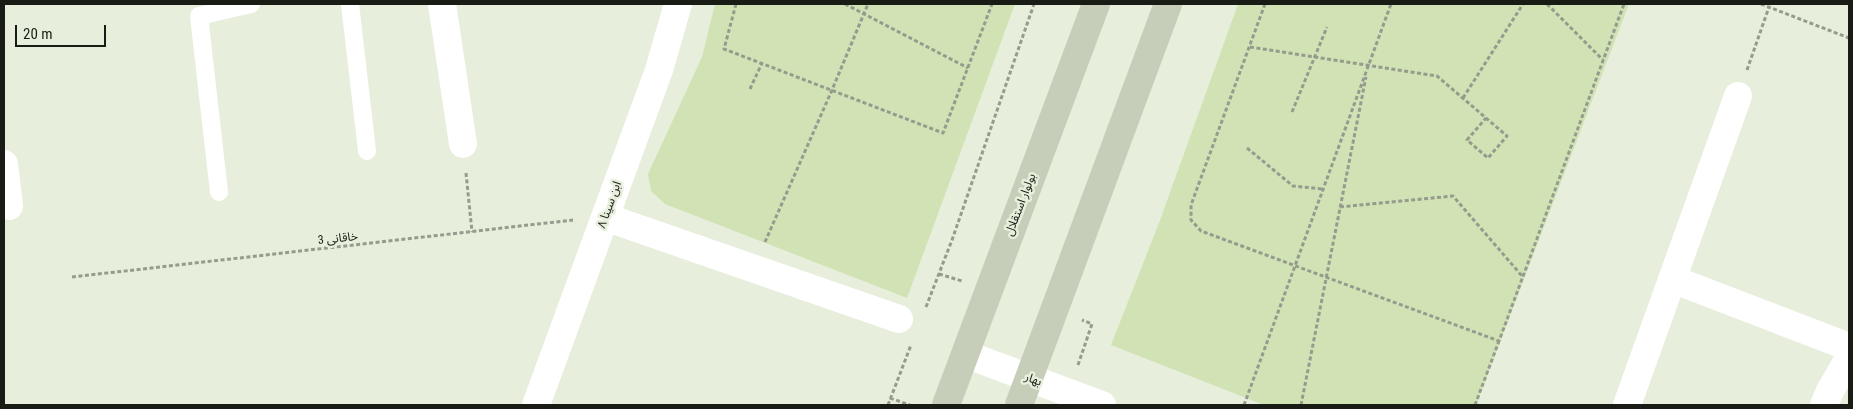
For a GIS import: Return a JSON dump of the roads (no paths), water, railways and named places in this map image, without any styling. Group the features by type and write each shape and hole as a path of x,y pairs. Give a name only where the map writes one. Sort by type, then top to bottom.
{"main road":[{"name":"بولوار استقلال","path":"946,405 1096,4"},
{"path":"1019,405 1168,4"}],"street":[{"path":"442,4 463,144"},
{"name":"ابن سینا ۸","path":"536,405 659,70 678,4"},
{"path":"1627,405 1738,96"},
{"path":"4,164 9,206"},
{"path":"606,216 899,319"},
{"path":"1672,279 1849,347"},
{"name":"بهار","path":"965,354 1102,405"},
{"path":"1824,405 1849,358"}],"lane":[{"path":"219,192 198,10 251,4"},
{"path":"350,4 367,151"}]}
